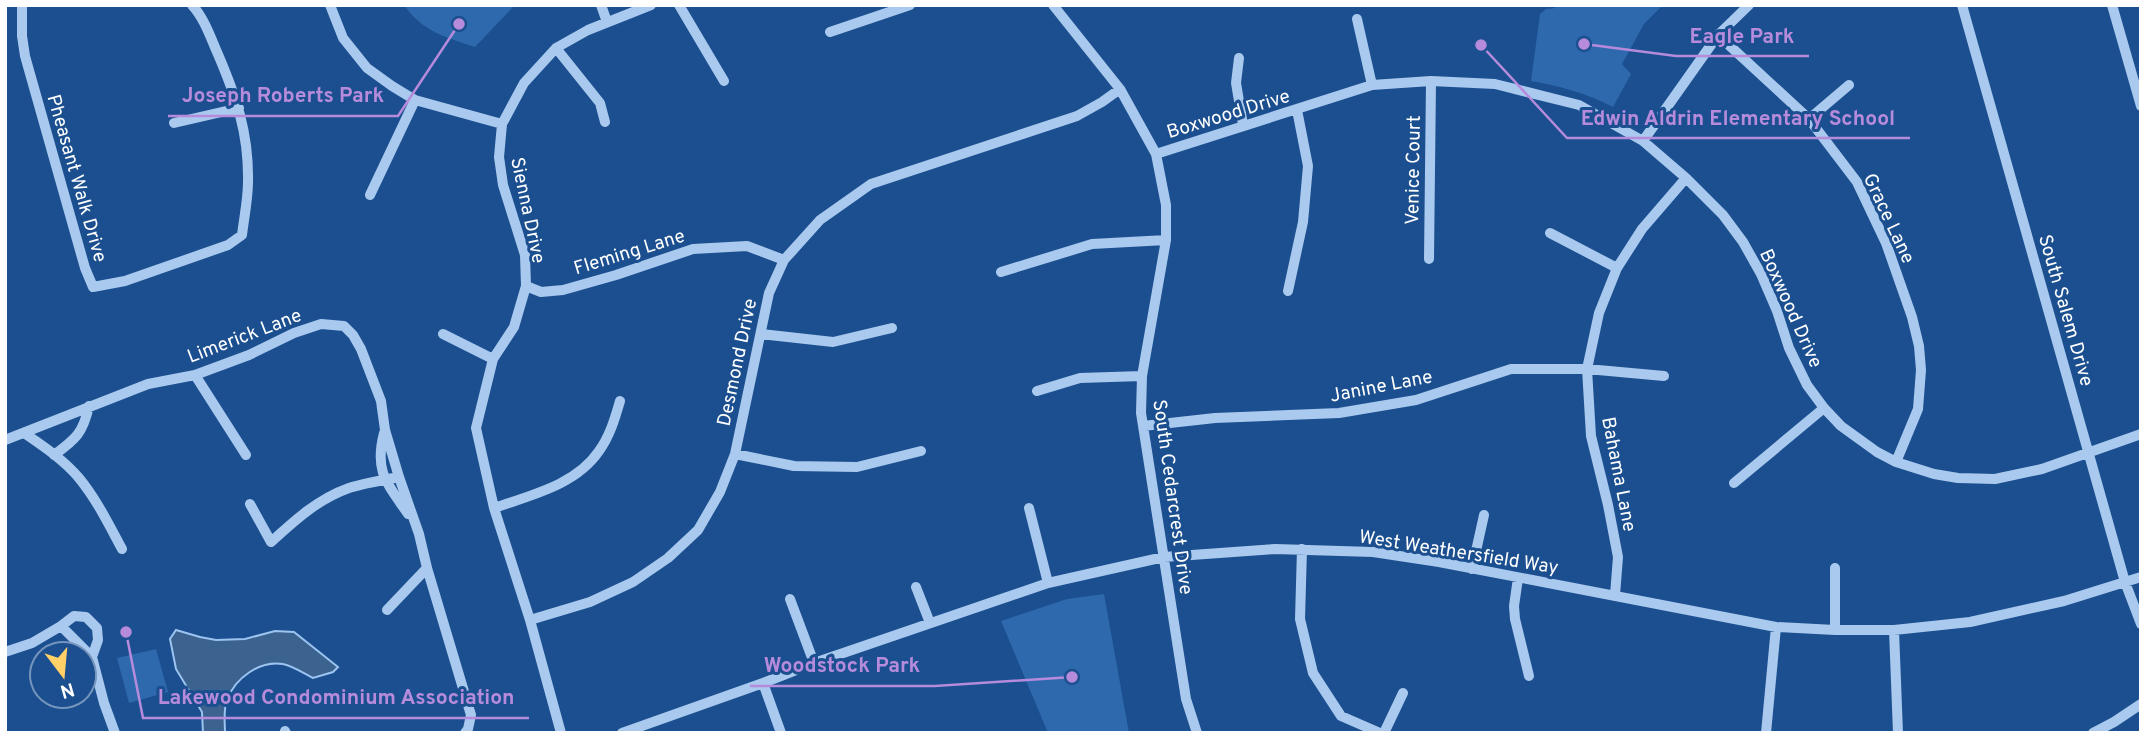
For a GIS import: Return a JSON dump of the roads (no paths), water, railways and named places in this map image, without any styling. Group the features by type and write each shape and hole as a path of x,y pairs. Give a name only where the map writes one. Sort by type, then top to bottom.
{"street":[{"name":"Pheasant Walk Drive","path":"22,5 25,56 85,268 93,287 125,281 215,250 242,235 248,184 247,150 239,108"},
{"path":"174,123 239,108 206,26 192,5"},
{"path":"330,5 344,37 367,68 415,100 502,124"},
{"path":"601,5 607,22"},
{"name":"Sienna Drive","path":"561,733 530,620 494,508 476,428 493,359 514,327 526,286 525,255 503,186 499,158 502,124 524,83 556,48 575,36 651,5"},
{"path":"679,5 724,81"},
{"path":"830,32 910,5"},
{"name":"South Cedarcrest Drive","path":"1053,5 1120,89 1156,154 1166,205 1166,240 1142,376 1143,426 1186,699 1197,733"},
{"path":"1643,141 1718,35 1749,5"},
{"name":"South Salem Drive","path":"1962,5 2125,582 2141,624"},
{"path":"2112,5 2141,106"},
{"path":"1357,19 1372,85"},
{"name":"Grace Lane","path":"1718,35 1809,119 1857,182 1891,255 1917,336 1922,370 1918,409 1896,462"},
{"path":"556,48 600,103 605,122"},
{"path":"1239,58 1236,83 1243,125"},
{"name":"Boxwood Drive","path":"1156,154 1372,85 1431,81 1495,84 1579,105 1643,141 1723,215 1748,250 1771,296 1800,372 1824,408 1857,438 1896,462 1946,477 1995,479 2031,472 2141,434"},
{"name":"Venice Court","path":"1429,259 1431,81"},
{"path":"1809,119 1849,85"},
{"name":"Desmond Drive","path":"530,620 590,602 633,582 668,558 698,530 720,492 735,454 769,293 784,260 820,220 871,184 1077,116 1102,103 1120,89"},
{"path":"370,195 415,100"},
{"path":"1288,290 1303,222 1308,166 1297,110"},
{"name":"Bahama Lane","path":"1615,595 1618,557 1591,436 1587,369 1599,313 1617,268 1642,229 1686,178"},
{"path":"1550,233 1617,268"},
{"path":"1001,272 1092,244 1166,240"},
{"name":"Fleming Lane","path":"526,286 541,292 563,290 693,249 747,246 784,260"},
{"name":"Limerick Lane","path":"5,440 148,384 195,375 249,355 303,330 321,324 344,326 361,349 381,401 385,430 419,534 471,715 465,733"},
{"path":"761,334 833,342 892,328"},
{"path":"443,334 493,359"},
{"name":"Janine Lane","path":"1143,426 1214,418 1339,413 1416,400 1511,369 1587,369 1664,376"},
{"path":"195,375 246,455"},
{"path":"1037,391 1080,378 1142,376"},
{"path":"494,508 558,486 580,470 599,453 612,427 620,401"},
{"path":"54,454 77,438 89,406"},
{"path":"1734,483 1824,408"},
{"name":"Limerick Lane","path":"385,430 380,449 380,464 386,480 419,534"},
{"path":"24,433 54,454 78,477 105,516 122,549"},
{"path":"735,454 794,466 857,467 921,451"},
{"path":"250,504 271,542 302,514 324,499 350,488 399,477"},
{"path":"1030,508 1048,583"},
{"path":"1472,569 1484,515"},
{"path":"1302,549 1300,619 1313,673 1341,716 1382,733 1402,693"},
{"name":"West Weathersfield Way","path":"622,733 814,663 1048,583 1164,557 1227,551 1302,549 1373,552 1776,627 1835,630 1894,630 1992,618 2064,601 2141,577"},
{"path":"387,610 427,568"},
{"path":"1835,568 1835,630"},
{"path":"1518,578 1515,619 1528,676"},
{"path":"916,587 930,623"},
{"path":"790,599 814,663"},
{"path":"5,652 32,643 74,616 86,617 95,626 98,642"},
{"path":"61,626 75,640"},
{"path":"1766,733 1776,627"},
{"path":"1894,630 1898,733"},
{"path":"98,680 115,733"},
{"path":"763,683 781,733"},
{"path":"2093,733 2141,704"}],"place":[{"name":"Joseph Roberts Park","path":"459,24"},
{"name":"Eagle Park","path":"1584,44"},
{"name":"Edwin Aldrin Elementary School","path":"1481,45"},
{"name":"Lakewood Condominium Association","path":"126,632"},
{"name":"Woodstock Park","path":"1072,677"}]}
